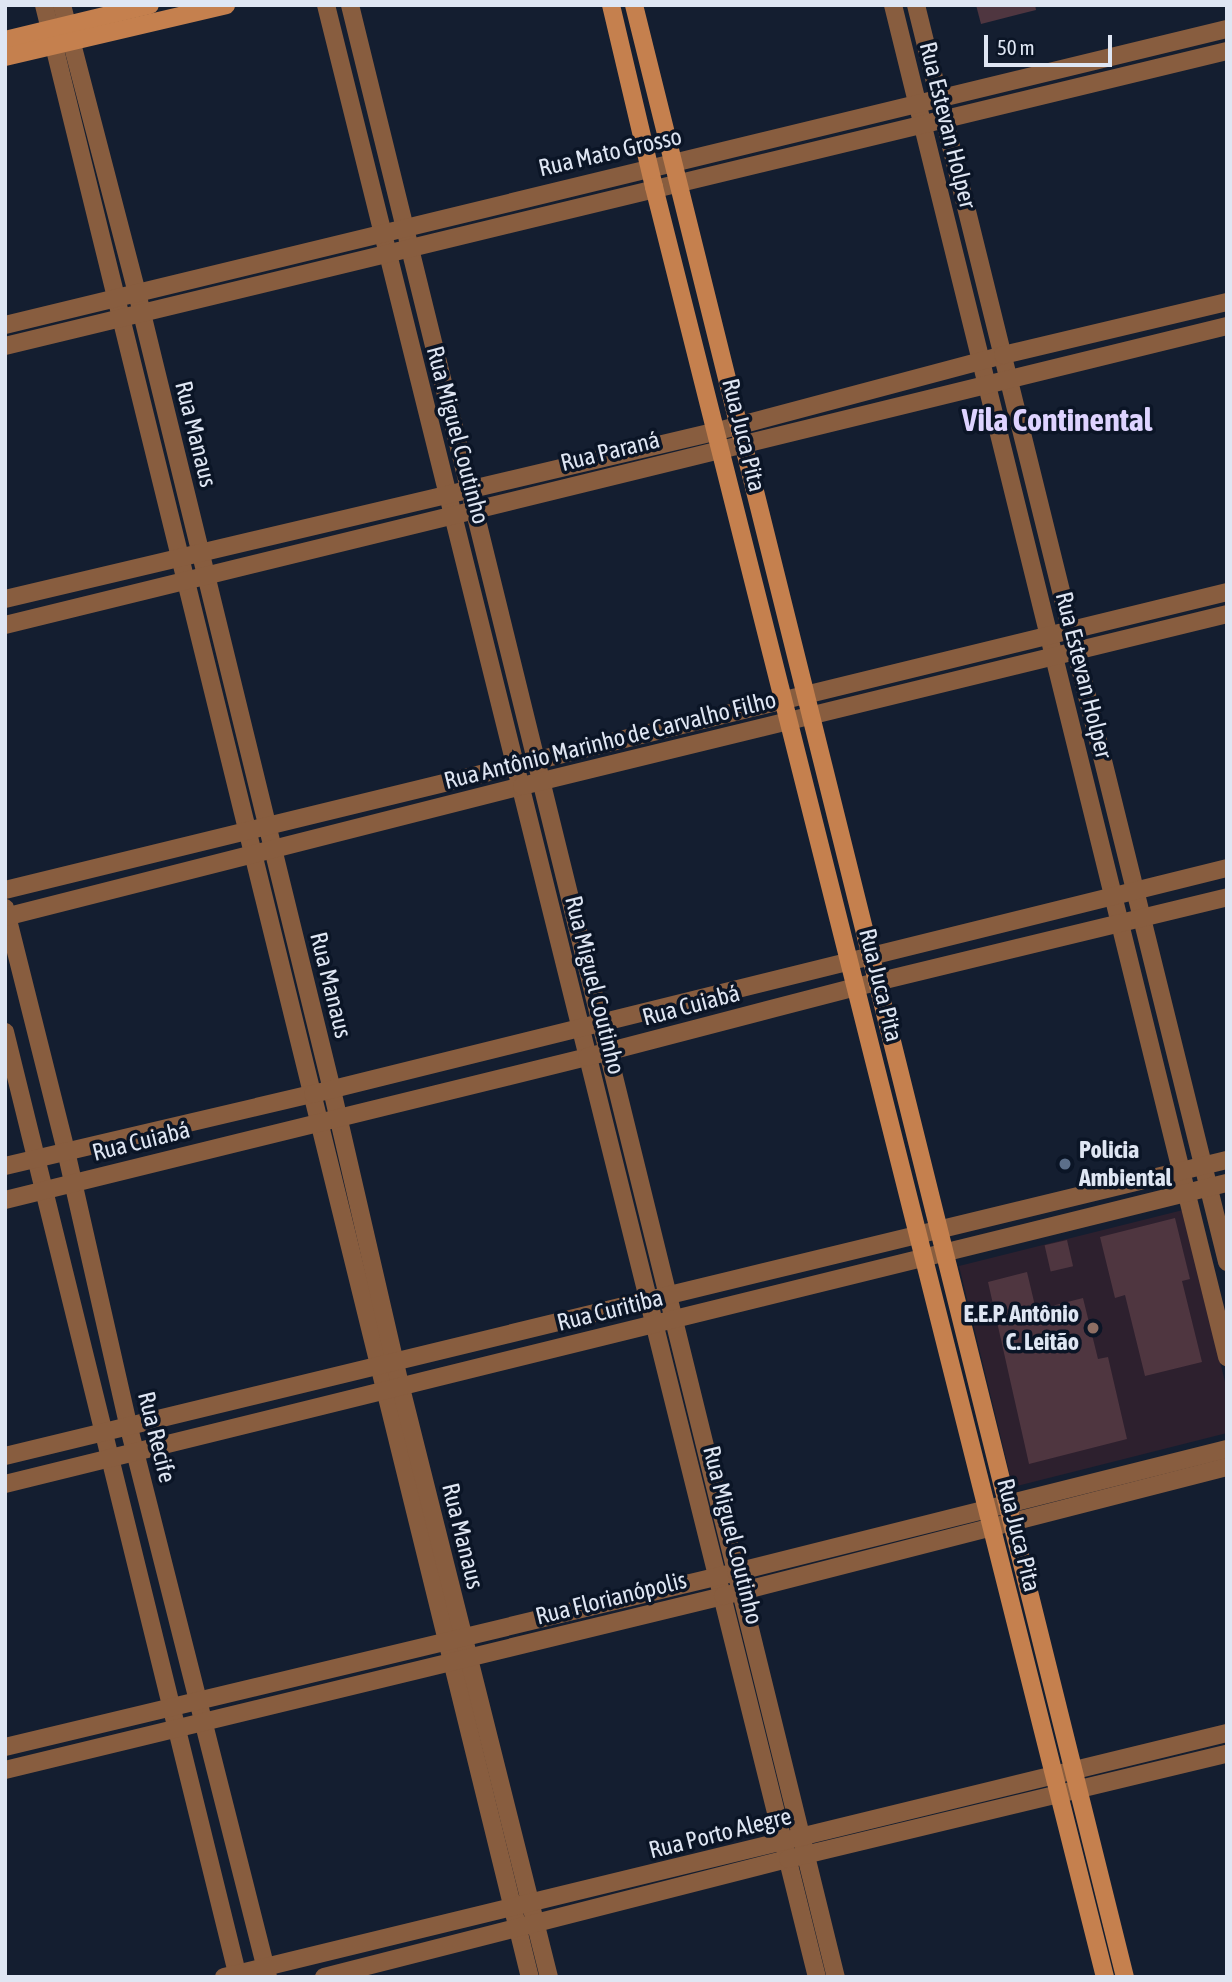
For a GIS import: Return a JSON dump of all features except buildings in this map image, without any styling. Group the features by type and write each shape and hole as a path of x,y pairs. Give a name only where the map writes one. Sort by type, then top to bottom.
{"street":[{"name":"Rua Manaus","path":"44,5 61,35 137,292 140,314 332,1090 368,1285"},
{"name":"Rua Manaus","path":"62,5 61,35 116,298 319,1121 368,1285 388,1365 460,1659 513,1908 527,1927 549,1977"},
{"path":"5,57 150,5"},
{"path":"5,40 61,35 226,5"},
{"name":"Rua Miguel Coutinho","path":"326,5 385,253 454,513 522,786 579,1028 660,1300 674,1319 836,1977"},
{"name":"Rua Miguel Coutinho","path":"350,5 608,1052 660,1300 655,1324 817,1977"},
{"name":"Rua Juca Pita","path":"611,5 654,187 924,1257 1075,1780 1125,1977"},
{"name":"Rua Juca Pita","path":"634,5 945,1252 998,1515 1057,1785 1105,1977"},
{"name":"Rua Estevan Holper","path":"894,5 1227,1357"},
{"name":"Rua Estevan Holper","path":"916,5 1227,1262"},
{"name":"Rua Mato Grosso","path":"5,324 1227,29"},
{"name":"Rua Mato Grosso","path":"5,346 654,187 1227,51"},
{"name":"Rua Paraná","path":"5,625 474,509 720,440 738,425 1003,355 1227,302"},
{"name":"Rua Paraná","path":"5,599 469,490 720,440 743,444 1227,326"},
{"name":"Rua Antônio Marinho de Carvalho Filho","path":"5,890 1227,592"},
{"name":"Rua Antônio Marinho de Carvalho Filho","path":"6,914 1227,614"},
{"name":"Rua Cuiabá","path":"5,1166 332,1090 1227,868"},
{"name":"Rua Cuiabá","path":"5,1200 338,1116 608,1052 856,986 1227,897"},
{"name":"Rua Recife","path":"6,914 66,1151 129,1428 206,1724 266,1972"},
{"name":"Rua Recife","path":"5,1032 218,1895 233,1976"},
{"name":"Rua Curitiba","path":"5,1456 660,1300 1227,1160"},
{"name":"Rua Curitiba","path":"5,1484 1227,1183"},
{"name":"Rua Florianópolis","path":"5,1770 206,1724 723,1596 1227,1449"},
{"name":"Rua Florianópolis","path":"5,1747 718,1576 1227,1466"},
{"name":"Rua Manaus","path":"460,1659 533,1904 527,1927 530,1977"},
{"name":"Rua Porto Alegre","path":"324,1977 527,1927 804,1846 1057,1785 1227,1733"},
{"name":"Rua Porto Alegre","path":"1075,1780 1227,1754"},
{"name":"Rua Porto Alegre","path":"233,1976 266,1972 513,1908 785,1851"},
{"path":"218,1895 246,1886"}],"shaded area":[{"name":"E.E.P. Antônio C. Leitão","path":"1183,1210 1227,1390 1227,1433 1013,1487 959,1266"}],"place":[{"name":"Policia Ambiental","path":"1065,1164"},
{"name":"E.E.P. Antônio C. Leitão","path":"1093,1328"}],"district":[{"name":"Vila Continental","path":"1057,420"}]}
